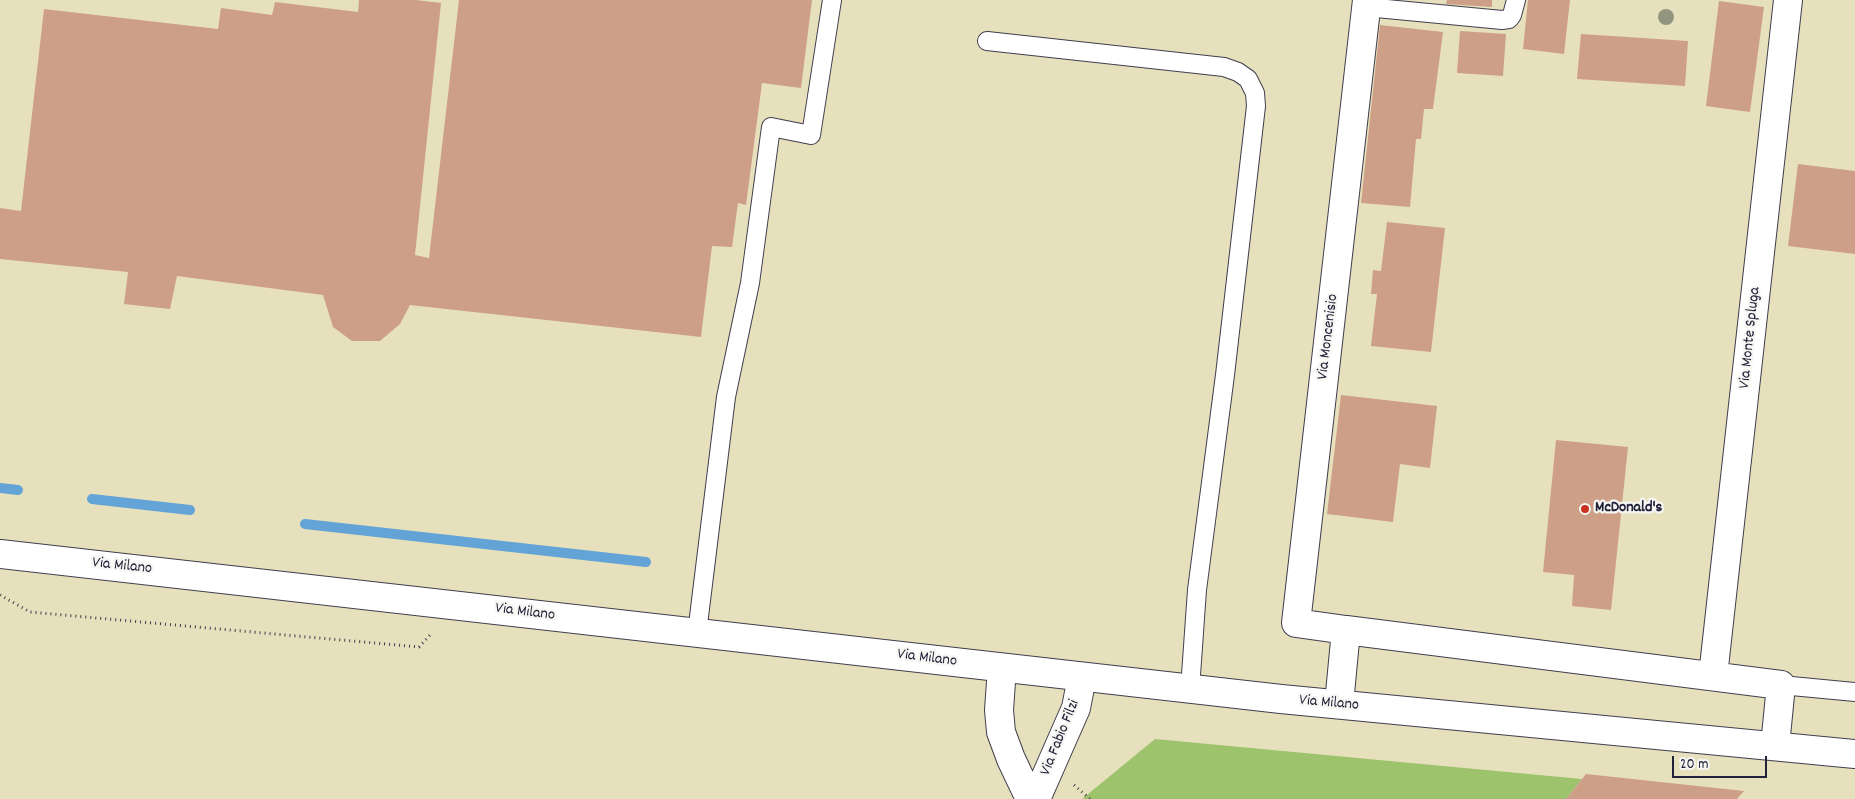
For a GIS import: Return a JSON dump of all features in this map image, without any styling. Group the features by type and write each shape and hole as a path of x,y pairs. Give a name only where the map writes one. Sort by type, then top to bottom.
{"street":[{"name":"Via Monte Spluga","path":"1713,676 1788,0"},
{"name":"Via Moncenisio","path":"1346,630 1296,623 1367,3"},
{"name":"Via Milano","path":"0,554 1190,689 1855,754"},
{"path":"1339,704 1346,630 1781,685 1775,746"},
{"name":"Via Fabio Filzi","path":"1002,668 999,710 1001,732 1011,759 1030,799"},
{"name":"Via Fabio Filzi","path":"1036,799 1076,708 1082,677"}],"lane":[{"path":"697,633 726,397 750,283 771,126 811,135 832,0"},
{"path":"1367,3 1502,20 1509,19 1512,15 1516,0"},
{"path":"988,41 1224,67 1238,72 1248,79 1254,93 1255,115 1197,590 1190,689"},
{"path":"1781,685 1855,692"}],"path":[{"path":"0,595 30,612 418,647 457,605"},
{"path":"1074,784 1090,799"}],"green space":[{"path":"1155,739 1582,779 1566,799 1082,799"}],"building":[{"path":"359,0 416,0 441,3 415,255 429,258 459,0 812,0 801,88 762,83 746,205 738,203 732,247 712,246 701,337 410,305 400,324 380,341 352,341 333,327 323,295 177,276 170,309 124,304 128,272 0,259 0,208 21,211 44,9 218,29 221,8 272,15 275,2 358,12"},
{"path":"1447,0 1492,0 1492,7 1446,4"},
{"path":"1528,0 1570,0 1564,54 1523,49"},
{"path":"1719,1 1764,7 1750,112 1706,106"},
{"path":"1380,25 1443,32 1433,109 1424,109 1421,139 1416,139 1410,207 1361,203"},
{"path":"1460,31 1506,34 1503,76 1457,73"},
{"path":"1581,34 1688,41 1685,86 1577,79"},
{"path":"1798,164 1855,171 1855,254 1788,246"},
{"path":"1387,222 1445,228 1431,352 1371,346 1377,294 1371,294 1373,270 1381,271"},
{"path":"1341,395 1437,406 1430,468 1400,464 1393,522 1327,514"},
{"name":"McDonald's","path":"1556,440 1628,447 1611,610 1572,606 1574,575 1543,572"},
{"path":"1586,774 1744,791 1737,799 1566,799"}],"waterway":[{"path":"0,488 18,490"},
{"path":"92,499 190,510"},
{"path":"305,524 646,562"}],"place":[{"name":"McDonald's","path":"1585,509"}]}
